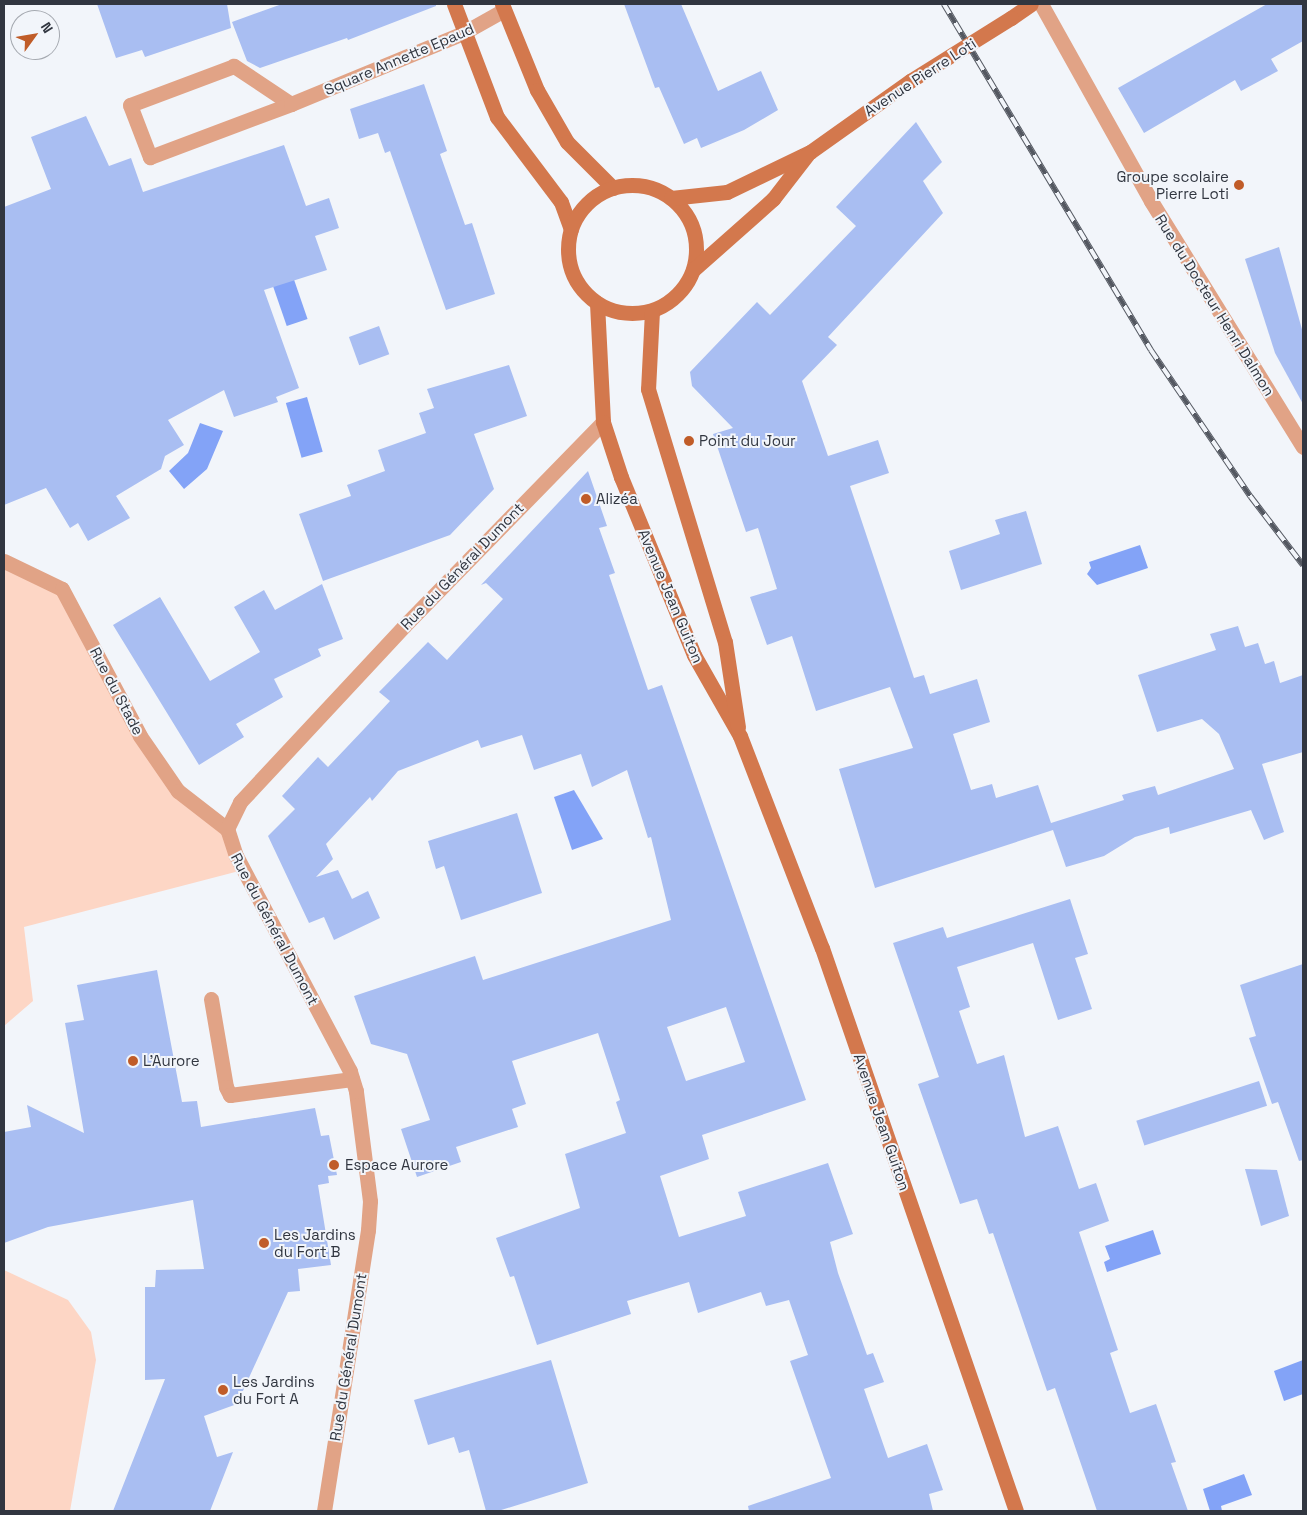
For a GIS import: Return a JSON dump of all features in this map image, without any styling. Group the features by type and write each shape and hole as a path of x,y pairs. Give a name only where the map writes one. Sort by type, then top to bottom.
{"main road":[{"path":"454,4 463,34 498,117 561,202 571,229"},
{"name":"Avenue Pierre Loti","path":"671,198 727,192 810,152 910,82 1031,4"},
{"path":"503,7 537,90 567,142 613,188"},
{"name":"Avenue Pierre Loti","path":"693,270 767,205 810,152"},
{"path":"633,185 652,188 671,198 685,212 694,231 696,250 693,270 677,296 652,311 633,314 597,303 582,289 572,270 568,250 571,229 580,211 595,197 613,188 633,185"},
{"name":"Avenue Jean Guiton","path":"597,303 603,422 621,478 694,655 740,736 822,948 1016,1511"},
{"name":"Avenue Jean Guiton","path":"652,311 648,389 725,642 740,736"}],"street":[{"name":"Rue du Docteur Henri Dalmon","path":"1041,4 1151,201 1303,447"},
{"name":"Square Annette Epaud","path":"291,104 234,66 130,105 150,158 291,104 463,34 503,7"},
{"name":"Rue du Général Dumont","path":"324,1511 368,1230 370,1201 352,1079 236,856 227,829 240,802 404,626 603,422"},
{"name":"Rue du Stade","path":"4,561 62,589 140,736 178,791 227,829"},
{"path":"211,999 226,1087 230,1095 352,1079"}],"shaded area":[{"path":"4,561 62,589 178,791 227,829 243,870 24,927 33,1001 4,1026"},
{"path":"4,1270 68,1300 91,1332 96,1360 70,1511 4,1511"}],"water":[{"path":"289,265 308,319 287,326 268,272"},
{"path":"307,397 323,452 302,458 286,403"},
{"path":"200,423 223,431 207,469 184,489 169,471 188,453"},
{"path":"1140,545 1148,568 1097,585 1087,574 1091,568 1089,562"},
{"path":"574,790 603,839 572,850 554,797"},
{"path":"1153,1230 1161,1254 1107,1272 1104,1262 1110,1259 1105,1246"},
{"path":"1303,1360 1303,1394 1284,1401 1274,1371"},
{"path":"1244,1474 1252,1495 1221,1506 1222,1511 1210,1511 1203,1489"}],"building":[{"path":"97,4 227,4 231,28 145,57 142,50 116,58"},
{"path":"282,4 436,4 436,6 348,40 347,38 260,68 247,61 232,22"},
{"path":"624,4 681,4 718,91 761,71 778,110 744,130 701,148 697,138 684,144 659,87 655,88"},
{"path":"1267,4 1303,4 1303,41 1271,59 1278,71 1241,91 1235,80 1144,133 1118,88"},
{"path":"424,84 447,151 440,154 465,225 472,223 495,294 446,310 390,151 385,153 378,133 359,139 350,109"},
{"path":"86,116 109,166 131,158 143,192 284,145 306,206 329,198 339,228 315,236 327,270 264,290 299,388 276,397 278,402 234,417 224,390 168,420 184,445 165,456 161,469 116,496 130,518 88,541 78,523 70,528 46,488 4,505 4,207 51,189 31,137"},
{"path":"916,122 942,162 923,181 943,213 828,337 837,345 802,381 828,456 878,440 889,473 850,486 914,678 924,675 930,694 977,679 990,722 953,734 971,790 992,784 996,798 1038,785 1051,823 1124,800 1122,795 1155,786 1158,795 1234,769 1219,734 1202,719 1157,732 1138,675 1216,650 1210,634 1238,626 1245,647 1258,643 1265,664 1274,661 1280,683 1303,675 1303,752 1262,764 1284,832 1264,840 1251,810 1170,834 1169,827 1135,837 1104,856 1066,867 1053,830 875,888 839,769 913,748 890,687 816,711 792,636 767,645 750,597 777,589 758,528 746,532 713,434 733,428 692,386 690,372 757,302 770,315 856,226 836,207"},
{"path":"1279,247 1303,333 1303,404 1275,353 1245,259"},
{"path":"379,326 389,354 359,365 349,337"},
{"path":"509,365 527,416 474,434 494,489 450,535 323,581 299,514 351,496 347,485 385,471 378,450 426,433 419,413 434,408 427,389"},
{"path":"588,471 607,526 599,528 615,573 609,575 648,690 662,685 806,1100 702,1135 709,1159 660,1176 679,1237 746,1216 738,1192 828,1163 853,1234 830,1242 838,1273 867,1355 873,1353 884,1382 864,1389 888,1458 927,1444 943,1490 929,1494 933,1511 749,1511 748,1506 831,1478 790,1361 808,1355 789,1300 766,1306 761,1292 698,1313 689,1282 627,1301 631,1314 537,1345 514,1276 510,1277 496,1238 580,1208 565,1154 626,1133 616,1102 620,1100 598,1033 512,1061 526,1104 512,1109 518,1127 456,1147 461,1162 417,1177 401,1129 430,1120 407,1054 371,1044 354,996 475,956 483,980 671,920 651,837 648,838 627,770 592,787 581,754 534,770 522,735 481,748 478,740 398,771 372,801 370,797 326,844 333,859 316,877 338,870 352,899 368,891 380,918 334,940 324,917 309,923 268,836 295,809 282,796 318,757 328,767 365,728 390,701 379,692 428,642 447,660 503,599 486,583 481,585","holes":["726,1007 745,1062 686,1081 667,1027"]},
{"path":"1026,511 1042,564 961,590 949,551 1000,534 995,520"},
{"path":"322,584 343,639 318,649 321,656 274,679 283,697 236,724 244,737 199,765 113,625 160,597 210,681 260,652 234,607 264,590 275,610"},
{"path":"517,813 542,893 461,920 444,866 436,869 428,841"},
{"path":"1070,899 1088,954 1075,958 1092,1009 1058,1020 1033,943 957,967 970,1007 959,1011 977,1064 1004,1055 1025,1137 1058,1126 1079,1189 1096,1183 1109,1221 1079,1232 1118,1350 1110,1353 1130,1413 1156,1404 1176,1462 1171,1463 1188,1511 1097,1511 1055,1388 1047,1391 993,1233 989,1234 977,1199 960,1204 918,1084 939,1077 893,943 943,927 947,938"},
{"path":"1303,964 1303,1160 1299,1161 1278,1102 1272,1104 1249,1038 1256,1036 1240,985"},
{"path":"157,970 182,1102 197,1101 201,1127 315,1108 321,1136 329,1135 337,1175 328,1176 329,1183 318,1185 331,1265 298,1269 300,1291 288,1292 237,1404 204,1416 217,1457 233,1452 210,1511 113,1511 165,1379 145,1380 145,1287 155,1287 156,1270 204,1269 193,1200 48,1227 4,1243 4,1132 31,1127 27,1105 84,1133 65,1023 84,1020 77,985"},
{"path":"1259,1081 1267,1106 1144,1146 1136,1121"},
{"path":"1245,1169 1277,1170 1289,1216 1261,1226"},
{"path":"551,1360 588,1483 498,1511 486,1511 469,1450 459,1453 454,1437 428,1445 414,1400"}],"railway":[{"path":"944,4 1151,350 1251,497 1303,565"}],"place":[{"name":"Groupe scolaire Pierre Loti","path":"1239,185"},
{"name":"Point du Jour","path":"689,441"},
{"name":"Alizéa","path":"586,499"},
{"name":"L'Aurore","path":"133,1061"},
{"name":"Espace Aurore","path":"334,1165"},
{"name":"Les Jardins du Fort B","path":"264,1243"},
{"name":"Les Jardins du Fort A","path":"223,1390"}]}
